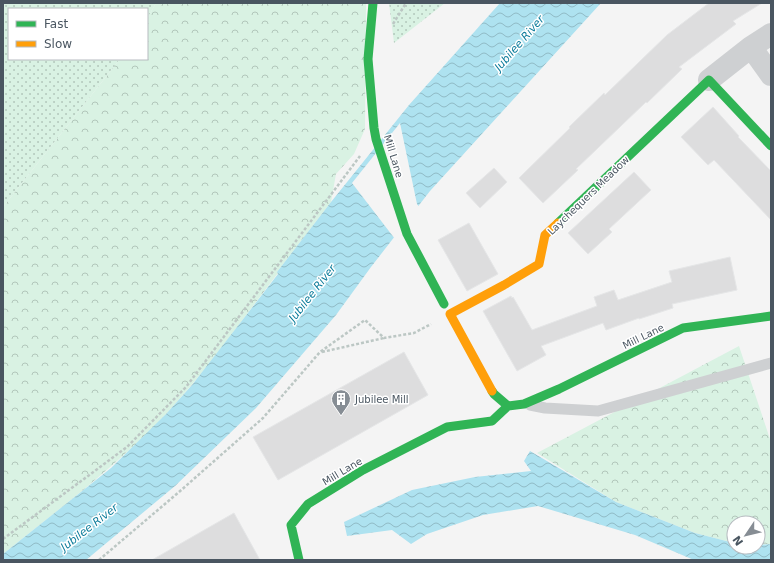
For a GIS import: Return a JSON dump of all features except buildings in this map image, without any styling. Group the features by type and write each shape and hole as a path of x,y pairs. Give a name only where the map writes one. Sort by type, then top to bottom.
{"street":[{"name":"Mill Lane","path":"372,3 368,59 376,137 407,234 444,304"},
{"name":"Laychequers Meadow","path":"450,314 539,264 545,235 709,80 751,47 771,34"},
{"path":"751,47 771,75"},
{"path":"709,80 771,146"},
{"path":"450,314 494,394 508,406"},
{"name":"Mill Lane","path":"299,560 292,525 308,504 363,470 447,427 492,421 508,406 524,404 683,328 771,316"}],"lane":[{"path":"524,404 545,408 598,411 771,363"}],"path":[{"path":"3,539 127,447 186,387 376,137"},
{"path":"320,352 414,333 450,314"},
{"path":"99,560 179,492 262,418 320,352 365,320 384,338"}],"green space":[{"path":"3,3 156,3 148,17 148,8 8,8 8,60 119,60 3,207"},
{"path":"156,3 366,3 365,129 354,154 336,174 331,202 196,380 166,414 128,451 66,504 3,554 3,207 119,60 148,60 148,17"},
{"path":"389,3 445,3 394,43"},
{"path":"739,346 771,442 771,544 766,544 766,515 726,515 726,541 695,533 616,502 537,453"}],"water":[{"name":"Jubilee River","path":"500,3 601,3 430,191 336,315 256,408 175,486 86,560 3,560 3,554 111,468 166,414 192,385 278,274 277,272 331,202 409,105"},
{"path":"530,451 616,502 695,533 726,541 726,555 766,555 766,544 771,544 771,560 694,560 635,535 538,506 483,515 427,534 411,544 392,530 347,536 344,522 412,490 475,477 531,471 524,461"}],"pier":[{"path":"400,123 417,204 420,208 395,239 352,183"}],"traffic: fast":[{"path":"373,3 368,59 376,139 407,234 444,304"},
{"path":"558,223 709,80 771,146"},
{"path":"492,391 508,406 524,404 559,389 683,328 771,316"},
{"path":"299,560 291,525 308,504 363,470 447,427 492,421 508,406"}],"traffic: slow":[{"path":"492,391 450,314 539,264 545,235 558,223"}],"place":[{"name":"Jubilee Mill","path":"341,416"}]}
